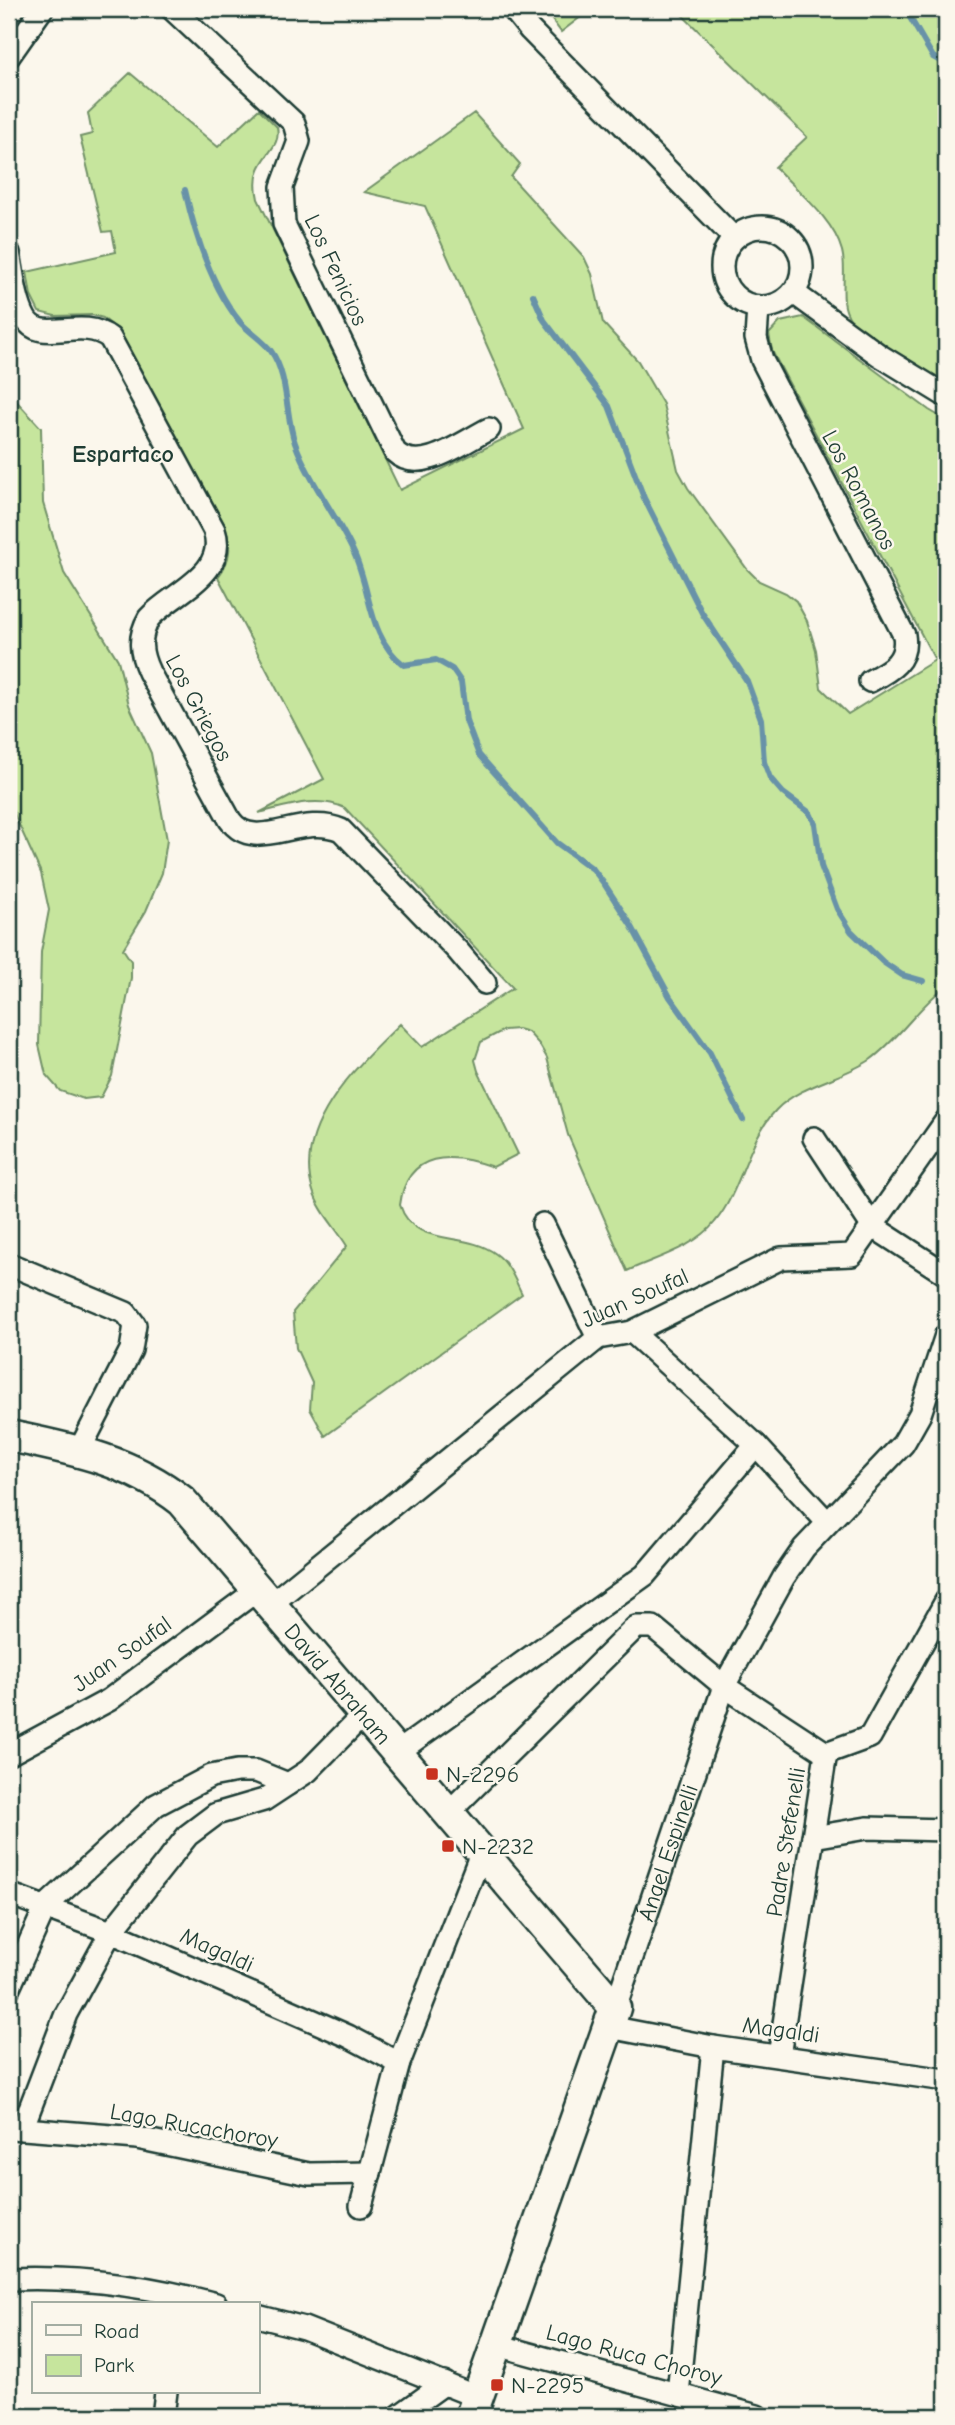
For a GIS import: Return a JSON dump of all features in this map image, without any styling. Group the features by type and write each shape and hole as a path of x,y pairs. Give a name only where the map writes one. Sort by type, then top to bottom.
{"main road":[{"name":"David Abraham","path":"9,1436 79,1451 134,1469 159,1483 202,1521 482,1851 612,2018"},
{"name":"Ángel Espinelli","path":"474,2406 612,2018"}],"street":[{"path":"9,56 42,9"},
{"name":"Los Fenicios","path":"172,9 294,122 299,141 282,187 284,224 395,452 408,461 426,460 489,429"},
{"path":"513,9 530,30 734,238"},
{"path":"758,227 785,233 801,254 801,281 794,293 772,307 758,308 735,297 726,287 722,275 726,249 734,238 758,227"},
{"name":"Los Griegos","path":"9,253 23,315 29,324 50,332 89,327 110,338 214,530 217,547 211,565 149,618 144,627 141,649 149,672 235,828 251,836 303,824 330,825 341,830 449,941 485,983"},
{"path":"794,293 879,355 946,396"},
{"name":"Los Romanos","path":"758,308 756,338 762,360 904,635 905,645 900,662 870,681"},
{"name":"Juan Soufal","path":"9,1755 109,1700 266,1595 598,1338 632,1332 781,1258 852,1255 946,1121"},
{"path":"814,1138 872,1226 946,1274"},
{"path":"543,1224 598,1338"},
{"path":"9,1264 126,1313 135,1325 131,1350 79,1451"},
{"path":"632,1332 756,1446 827,1522"},
{"name":"Ángel Espinelli","path":"612,2018 724,1686 784,1577 827,1522 903,1444 920,1414 946,1335"},
{"path":"398,1752 645,1574 756,1446"},
{"name":"Padre Stefenelli","path":"779,2056 826,1753 870,1737 946,1601"},
{"path":"449,1812 636,1627 653,1627 724,1686 826,1753"},
{"path":"15,2128 66,2014 111,1932 187,1835 216,1814 264,1800 288,1784 308,1770 365,1713"},
{"path":"9,1988 46,1906 156,1805 211,1776 256,1771 288,1784"},
{"path":"813,1838 867,1828 946,1830"},
{"path":"361,2206 399,2063 482,1851"},
{"name":"Magaldi","path":"9,1894 111,1932 348,2036 399,2063"},
{"name":"Magaldi","path":"612,2018 713,2047 946,2080"},
{"path":"678,2394 713,2047"},
{"name":"Lago Rucachoroy","path":"15,2128 137,2138 309,2174 370,2173"},
{"path":"9,2279 37,2278 201,2302"},
{"path":"259,2317 304,2328 445,2383 474,2406"},
{"name":"Lago Ruca Choroy","path":"496,2345 757,2416"},
{"path":"399,2416 445,2383"},
{"path":"163,2416 166,2394"}],"green space":[{"path":"544,9 591,9 561,32"},
{"path":"676,9 917,9 920,14 928,9 946,9 946,383 882,347 851,320 845,305 844,260 837,239 814,206 775,167 807,137"},
{"path":"130,73 218,147 259,109 277,127 275,144 258,173 258,199 400,490 524,429 425,206 364,192 474,113 520,164 511,177 584,257 592,274 603,323 638,361 663,404 678,470 688,488 747,569 759,581 786,593 796,601 807,621 816,650 821,688 848,714 935,660 772,351 769,334 780,322 803,317 946,420 946,986 870,1060 797,1094 776,1110 758,1136 732,1196 707,1231 686,1245 627,1271 568,1135 547,1058 539,1044 528,1032 518,1029 504,1030 481,1042 475,1060 478,1071 518,1154 493,1167 447,1158 422,1165 404,1187 400,1205 407,1219 416,1228 428,1234 469,1242 496,1254 508,1267 522,1294 325,1436 310,1409 312,1383 296,1348 293,1312 347,1246 324,1213 313,1191 309,1167 312,1143 320,1120 349,1077 400,1024 422,1047 513,988 345,808 313,802 259,813 324,779 218,577 226,564 229,551 223,522 120,332 103,318 92,315 55,316 39,312 31,296 27,272 116,252 112,231 103,232 80,137 92,134 88,113"},
{"path":"9,393 41,428 43,503 64,573 118,660 129,705 151,753 167,840 162,873 146,911 123,949 131,961 131,978 112,1076 101,1097 84,1099 60,1091 46,1075 39,1045 41,952 49,910 41,873 9,803"}],"waterway":[{"path":"905,9 933,57 946,64"},
{"path":"185,190 199,242 221,293 240,322 268,347 277,361 295,443 353,551 383,641 404,665 436,660 452,669 461,682 466,721 479,755 557,843 593,869 605,885 631,925 670,997 710,1053 743,1120"},
{"path":"533,295 544,320 609,406 644,498 702,613 747,681 761,719 764,762 770,778 783,793 810,813 815,824 821,866 837,909 851,931 883,962 902,975 923,981"}],"place":[{"name":"N-2296","path":"432,1774"},
{"name":"N-2232","path":"448,1846"},
{"name":"N-2295","path":"497,2385"}],"district":[{"name":"Espartaco","path":"123,454"}]}
